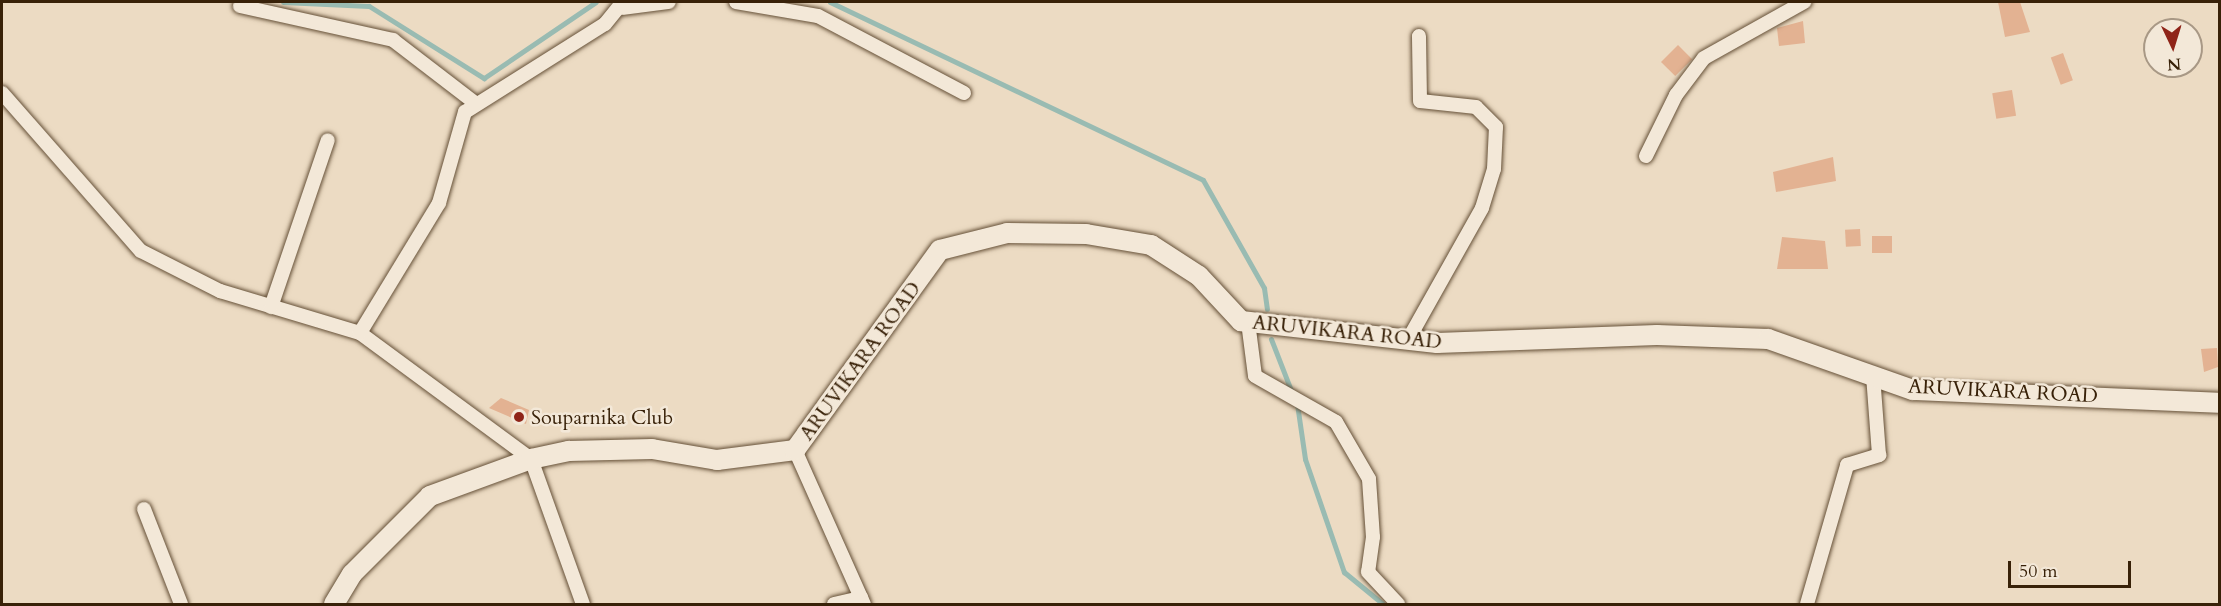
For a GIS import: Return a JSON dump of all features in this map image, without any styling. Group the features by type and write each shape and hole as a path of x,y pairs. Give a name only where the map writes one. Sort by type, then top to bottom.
{"main road":[{"name":"ARUVIKARA ROAD","path":"334,604 352,574 429,496 531,459 569,451 652,449 717,460 795,450 940,250 1007,233 1086,234 1151,245 1198,276 1241,321 1248,322 1408,340 1657,335 1768,339 1913,390 2220,403"}],"street":[{"path":"360,333 439,203 462,117 475,103 623,5 669,2"},
{"path":"736,2 818,16 964,93"},
{"path":"1646,156 1676,95 1704,58 1804,2"},
{"path":"240,6 393,40 475,103"},
{"path":"1408,340 1419,312 1482,208 1494,169 1496,127 1476,107 1420,101 1419,36"},
{"path":"2,93 141,251 220,291 360,333 531,459 583,604"},
{"path":"271,308 328,140"},
{"path":"1248,322 1255,376 1279,393 1308,405 1335,422 1370,479 1373,537 1368,572 1398,604"},
{"path":"1807,604 1847,465 1879,455 1873,376"},
{"path":"795,450 863,601 834,604"},
{"path":"144,509 181,604"}],"building":[{"path":"1998,2 2020,2 2030,32 2005,37"},
{"path":"1803,21 1805,43 1779,46 1777,28"},
{"path":"1678,45 1692,59 1675,76 1661,62"},
{"path":"2063,53 2073,80 2061,85 2051,57"},
{"path":"2012,90 2016,116 1996,119 1992,93"},
{"path":"1833,157 1836,181 1776,192 1773,172"},
{"path":"1860,229 1861,246 1846,247 1845,230"},
{"path":"1872,236 1892,236 1892,253 1872,253"},
{"path":"1782,237 1825,241 1828,269 1777,269"},
{"path":"2217,348 2218,367 2204,372 2201,349"},
{"name":"Souparnika Club","path":"501,398 529,410 526,424 489,408"}],"waterway":[{"path":"283,2 369,6 484,78 596,2"},
{"path":"830,2 1203,180 1264,288 1267,309"},
{"path":"1271,339 1292,393"},
{"path":"1297,404 1305,459 1344,572 1383,604"}],"place":[{"name":"Souparnika Club","path":"519,417"}]}
